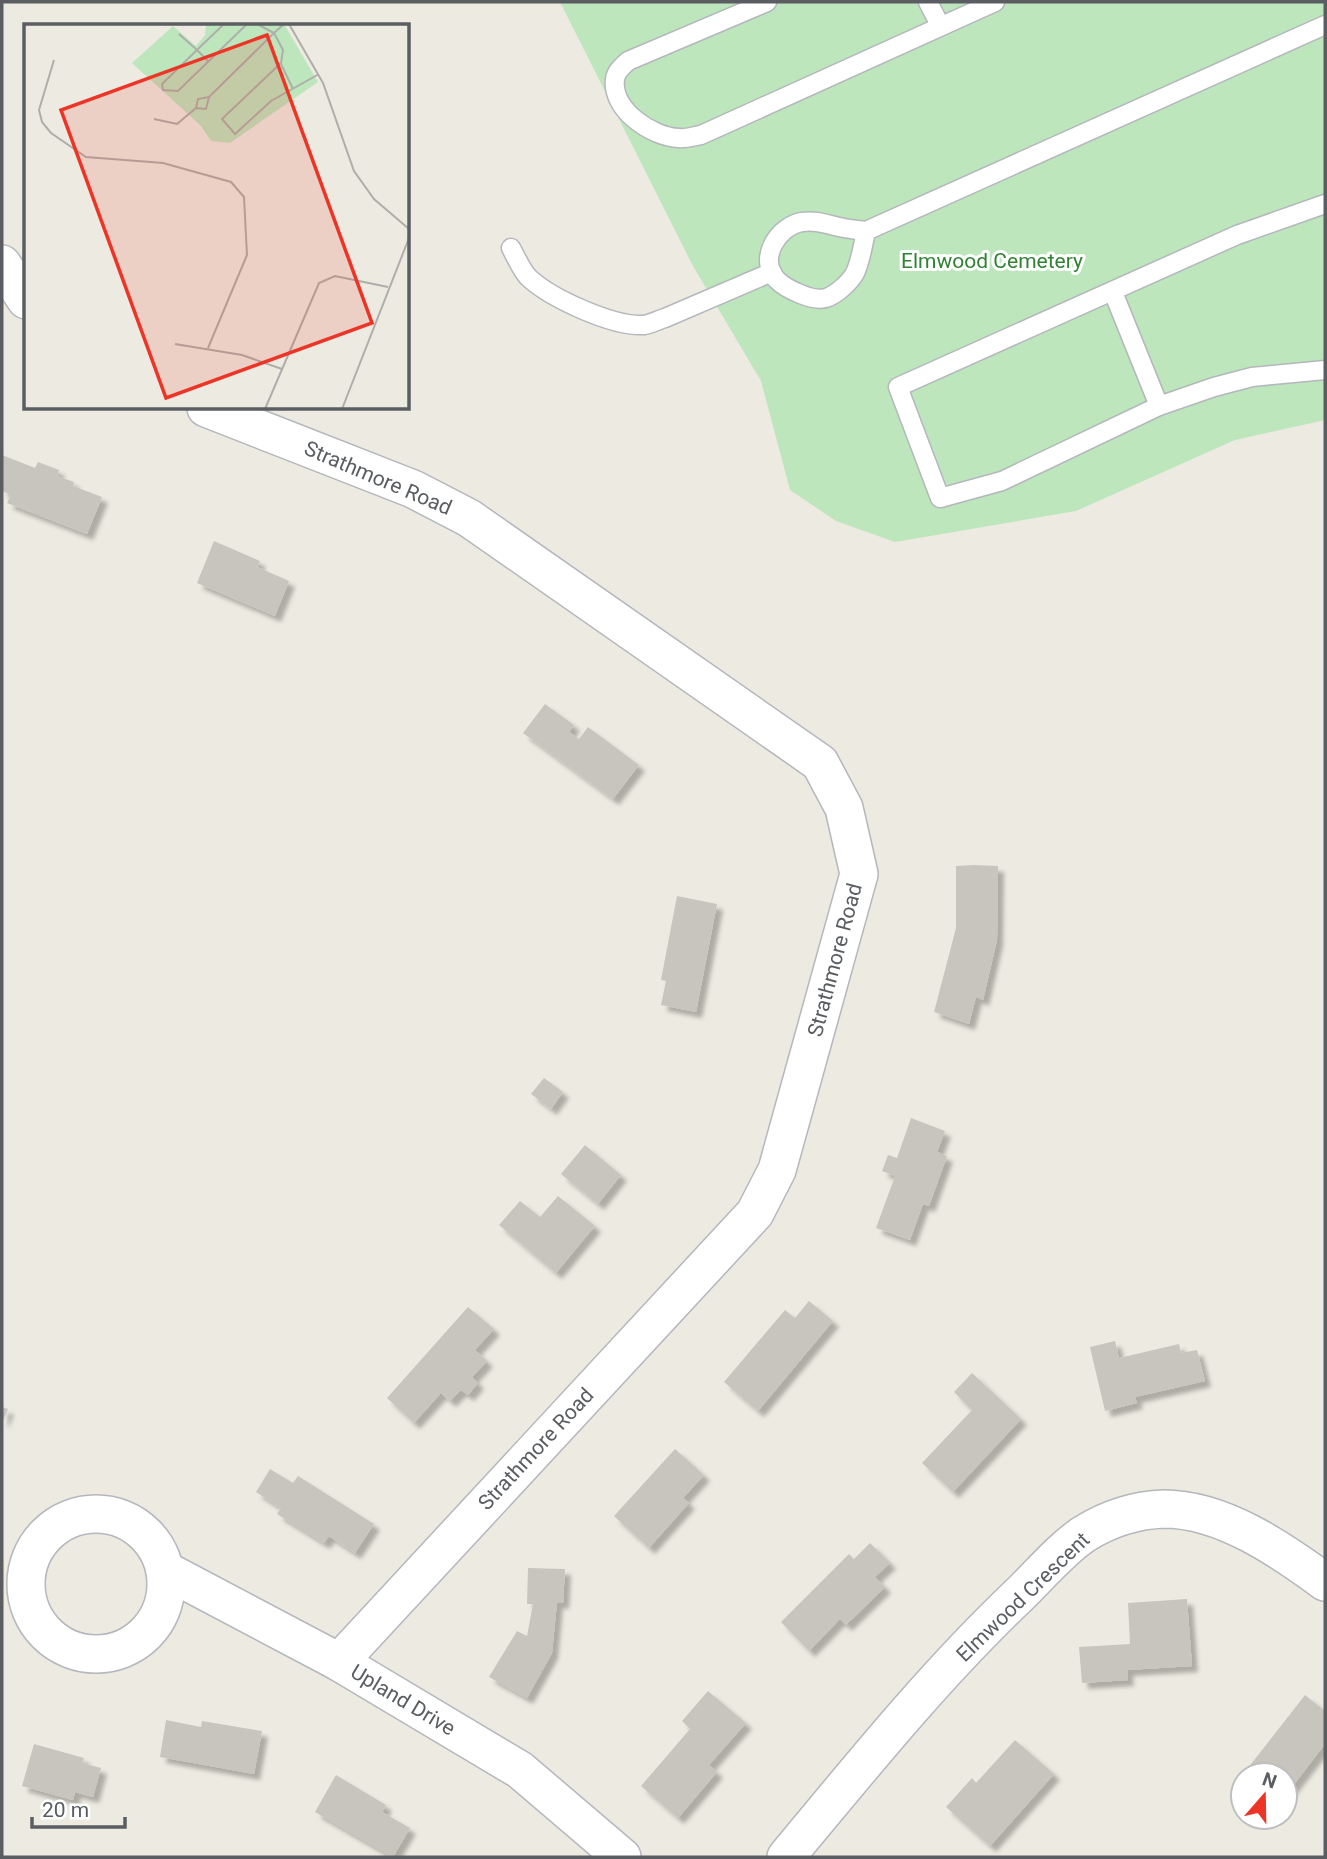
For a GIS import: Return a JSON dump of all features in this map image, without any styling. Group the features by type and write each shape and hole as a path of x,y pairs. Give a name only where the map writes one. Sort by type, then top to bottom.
{"street":[{"path":"2,264 24,297"},
{"name":"Strathmore Road","path":"211,410 413,489 469,518 820,763 844,808 859,874 777,1170 755,1213 339,1662"},
{"name":"Elmwood Crescent","path":"786,1857 885,1739 988,1625 1082,1536 1109,1520 1162,1509 1188,1510 1215,1518 1267,1544 1325,1582"},
{"name":"Upland Drive","path":"165,1570 339,1662 520,1770 622,1857"}],"lane":[{"path":"766,2 628,61 618,70 615,79 618,101 639,123 658,133 678,138 701,135 995,2"},
{"path":"928,2 940,25"},
{"path":"866,231 854,275 840,289 825,298 806,296 777,280 769,267 771,249 776,237 799,222 818,221 841,228 866,231 1325,25"},
{"path":"1325,204 1237,235 898,387 940,498 1002,481 1159,406 1214,387 1252,377 1325,370"},
{"path":"511,248 526,275 542,287 583,310 631,324 646,325 772,272"},
{"path":"1113,292 1159,406"}],"green space":[{"name":"Elmwood Cemetery","path":"560,2 1325,2 1325,420 1235,440 1076,511 895,542 836,521 790,490 761,381 693,266"}],"building":[{"path":"2,455 35,468 38,462 59,470 57,476 74,482 73,486 102,497 87,534 7,503 11,495 2,491"},
{"path":"214,541 260,561 257,567 289,581 275,616 197,583"},
{"path":"545,704 574,725 569,732 579,739 588,727 639,765 613,799 523,733"},
{"path":"956,866 998,866 997,940 983,1000 976,997 969,1024 934,1012 956,928"},
{"path":"677,896 717,904 696,1012 661,1005 666,981 661,980"},
{"path":"544,1078 563,1092 551,1109 531,1094"},
{"path":"911,1118 945,1131 937,1152 947,1156 929,1206 923,1204 910,1240 876,1228 895,1176 882,1171 888,1155 897,1158"},
{"path":"585,1145 621,1175 598,1204 561,1174"},
{"path":"558,1196 595,1226 556,1273 499,1225 520,1201 540,1217"},
{"path":"809,1301 833,1321 758,1411 724,1382 785,1310 795,1318"},
{"path":"468,1307 494,1329 475,1350 487,1361 472,1377 478,1383 468,1395 461,1390 450,1401 441,1393 414,1423 387,1398"},
{"path":"1115,1341 1119,1358 1179,1344 1181,1353 1197,1350 1205,1381 1135,1397 1137,1403 1105,1411 1090,1347"},
{"path":"972,1373 1021,1419 953,1492 922,1463 972,1410 954,1392"},
{"path":"2,1407 8,1409 2,1423"},
{"path":"675,1449 704,1475 683,1498 689,1503 649,1548 614,1516"},
{"path":"270,1469 293,1483 298,1476 374,1524 355,1553 329,1536 324,1543 277,1514 281,1508 256,1492"},
{"path":"870,1543 890,1563 875,1577 885,1587 846,1625 840,1619 809,1651 781,1622 849,1554 854,1559"},
{"path":"528,1568 565,1569 563,1603 557,1602 552,1653 527,1698 489,1677 517,1631 527,1636 533,1604 527,1604"},
{"path":"1187,1599 1192,1666 1127,1670 1128,1680 1082,1683 1079,1647 1130,1644 1128,1603"},
{"path":"708,1691 746,1723 709,1765 717,1772 678,1818 641,1786 690,1729 682,1721"},
{"path":"1305,1695 1325,1711 1325,1744 1299,1778 1299,1761 1253,1761"},
{"path":"166,1720 201,1727 202,1721 262,1731 254,1774 160,1757"},
{"path":"1015,1740 1054,1774 990,1846 946,1807 972,1778 976,1783"},
{"path":"34,1744 84,1758 82,1763 101,1768 93,1797 75,1792 73,1800 22,1786"},
{"path":"336,1775 386,1805 382,1812 410,1828 393,1857 315,1812"}]}
